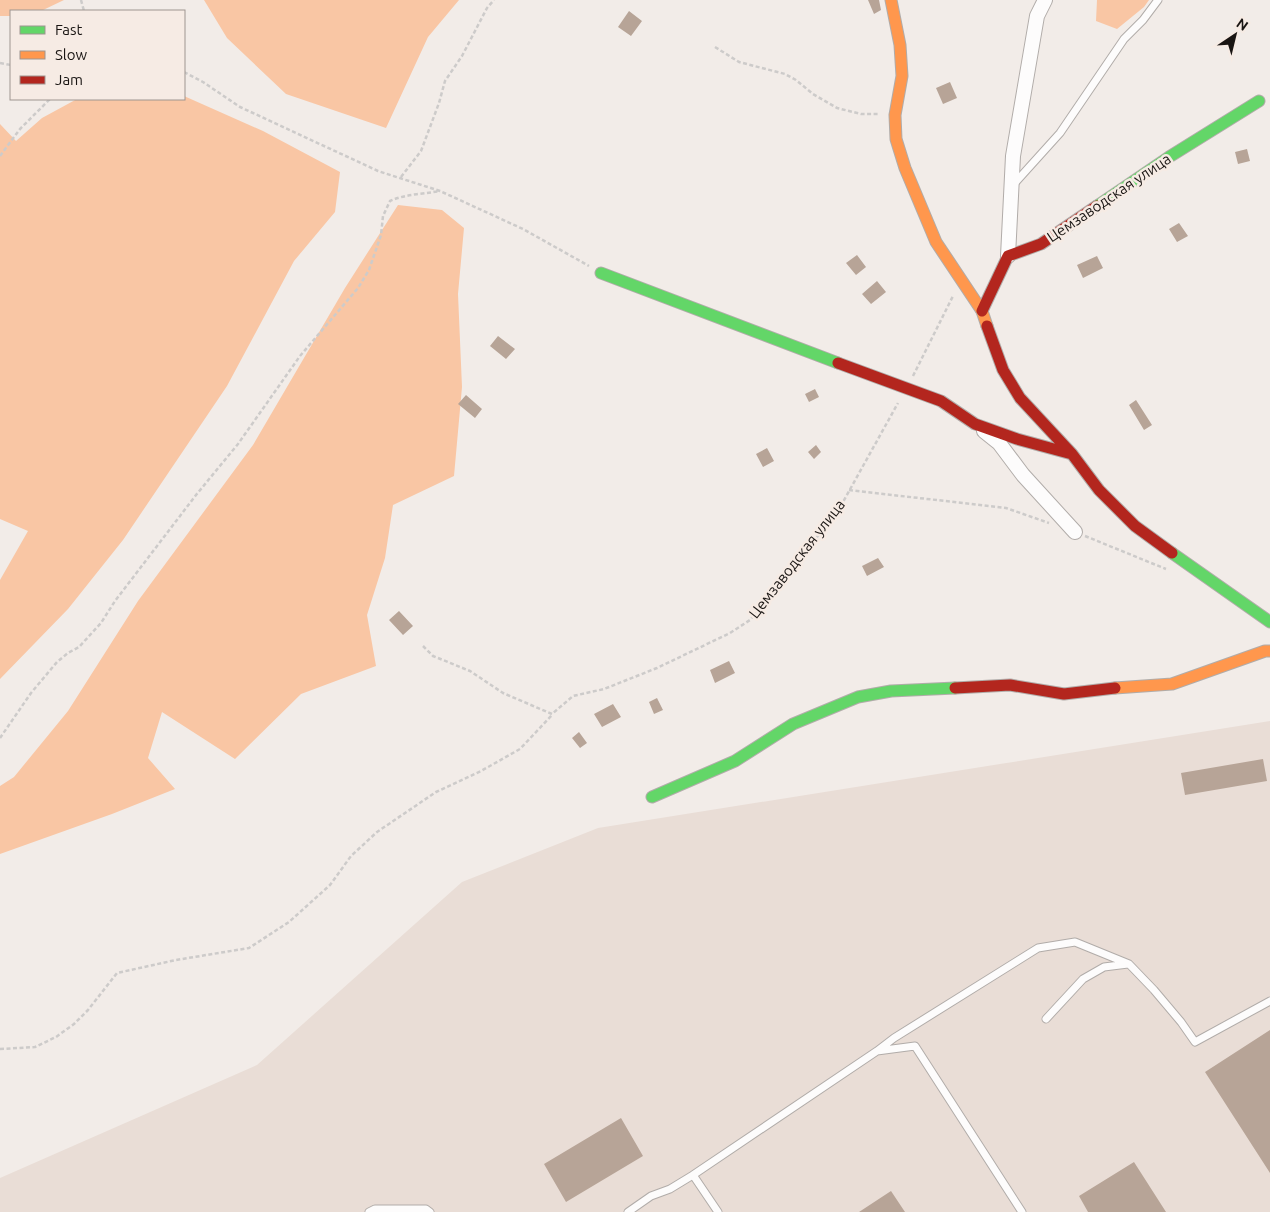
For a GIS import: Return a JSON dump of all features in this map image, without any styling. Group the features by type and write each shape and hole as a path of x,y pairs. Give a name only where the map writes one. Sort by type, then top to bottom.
{"street":[{"path":"891,0 900,45 902,76 895,115 896,139 905,168 936,242 982,311 1003,370 1020,398 1072,454 1099,490 1135,526 1270,622"},
{"path":"982,311 1008,256 1013,156 1037,16 1045,0"},
{"name":"Цемзаводская улица","path":"1008,256 1041,244 1169,157 1260,101"},
{"path":"601,272 906,389 942,401 999,443 1024,475 1075,532"},
{"path":"975,424 1017,439 1072,454"},
{"path":"652,797 735,761 793,724 858,697 891,691 1010,685 1064,694 1122,687 1172,684 1229,663 1270,651"}],"lane":[{"path":"1011,187 1060,133 1124,40 1143,20 1158,0"},
{"path":"628,1212 651,1196 670,1189 693,1175 894,1038 1038,948 1075,942 1129,964 1154,990 1195,1042 1270,1001"},
{"path":"1046,1019 1084,979 1104,967 1129,964"},
{"path":"877,1051 915,1046 1022,1212"},
{"path":"693,1175 718,1212"},
{"path":"368,1212 375,1209 426,1209 430,1212"}],"path":[{"path":"401,177 421,151 445,81 462,56 476,27 494,0"},
{"path":"715,47 739,62 784,74 796,80 813,94 837,108 861,114 895,115"},
{"path":"185,73 203,82 240,107 378,171 440,191 523,229 601,272"},
{"path":"0,156 20,129 49,100"},
{"path":"0,738 31,693 58,662 79,646 101,623 115,601 196,494 238,444 300,356 358,288 372,261 381,235 383,216 390,201 400,196 440,191"},
{"name":"Цемзаводская улица","path":"0,1048 35,1047 56,1037 74,1024 88,1010 117,973 176,960 249,948 289,922 330,885 350,856 377,832 436,792 520,749 552,714 572,696 604,689 656,668 730,633 750,620 838,511 906,389 961,279"},
{"path":"849,490 1006,508 1049,523"},
{"path":"1075,532 1168,570"},
{"path":"423,646 433,656 470,671 503,693 552,714"}],"shaded area":[{"path":"0,0 64,0 43,10 10,10 10,16 0,16"},
{"path":"204,0 459,0 428,37 386,128 286,94 227,38"},
{"path":"1097,0 1149,0 1144,7 1117,29 1096,21"},
{"path":"185,96 263,131 340,172 335,212 294,261 227,386 123,540 68,609 0,679 0,580 28,531 0,519 0,124 16,141 42,118 75,100 185,100"},
{"path":"398,205 442,210 464,228 458,294 462,387 454,476 393,505 385,558 367,615 376,666 301,694 235,759 162,712 148,758 175,789 0,854 0,786 14,777 68,711 138,601 253,445 345,288"},
{"path":"1270,721 1270,1212 0,1212 0,1178 257,1065 462,882 598,828"}],"building":[{"path":"868,0 879,0 881,10 874,14"},
{"path":"629,11 642,21 631,36 618,27"},
{"path":"950,82 957,98 943,104 936,88"},
{"path":"1247,149 1250,161 1238,164 1235,152"},
{"path":"1179,223 1188,236 1177,242 1169,229"},
{"path":"857,255 866,267 856,275 846,263"},
{"path":"1097,256 1103,268 1083,278 1077,265"},
{"path":"877,281 886,292 871,304 862,294"},
{"path":"498,336 515,349 506,359 490,346"},
{"path":"815,389 819,397 809,402 805,394"},
{"path":"466,395 482,409 475,418 458,404"},
{"path":"1136,400 1152,425 1144,430 1129,405"},
{"path":"816,445 821,452 814,459 808,452"},
{"path":"767,448 774,461 763,467 756,454"},
{"path":"878,558 884,567 867,576 862,566"},
{"path":"399,611 413,626 403,635 389,620"},
{"path":"729,661 735,673 715,683 710,670"},
{"path":"657,698 663,710 654,714 649,702"},
{"path":"613,704 621,717 602,727 594,714"},
{"path":"579,732 587,743 580,748 572,738"},
{"path":"1263,759 1267,781 1185,795 1181,773"},
{"path":"1270,1030 1270,1173 1205,1072"},
{"path":"621,1118 643,1156 566,1202 544,1164"},
{"path":"1134,1162 1166,1212 1088,1212 1079,1196"},
{"path":"891,1191 905,1212 859,1212"}],"traffic: fast":[{"path":"1097,206 1169,157 1259,101"},
{"path":"601,273 838,363"},
{"path":"1172,553 1270,622"},
{"path":"652,797 735,761 793,724 858,697 891,691 955,688"}],"traffic: slow":[{"path":"891,0 900,45 902,76 895,115 896,139 905,168 936,242 982,311 987,326"},
{"path":"1115,688 1172,684 1265,651 1270,651"}],"traffic: jam":[{"path":"982,311 1008,256 1041,244 1097,206"},
{"path":"987,326 1003,370 1020,398 1072,454 1099,490 1135,526 1172,553"},
{"path":"838,363 941,401 975,424 1017,439 1072,454"},
{"path":"955,688 1010,685 1064,694 1115,688"}]}
